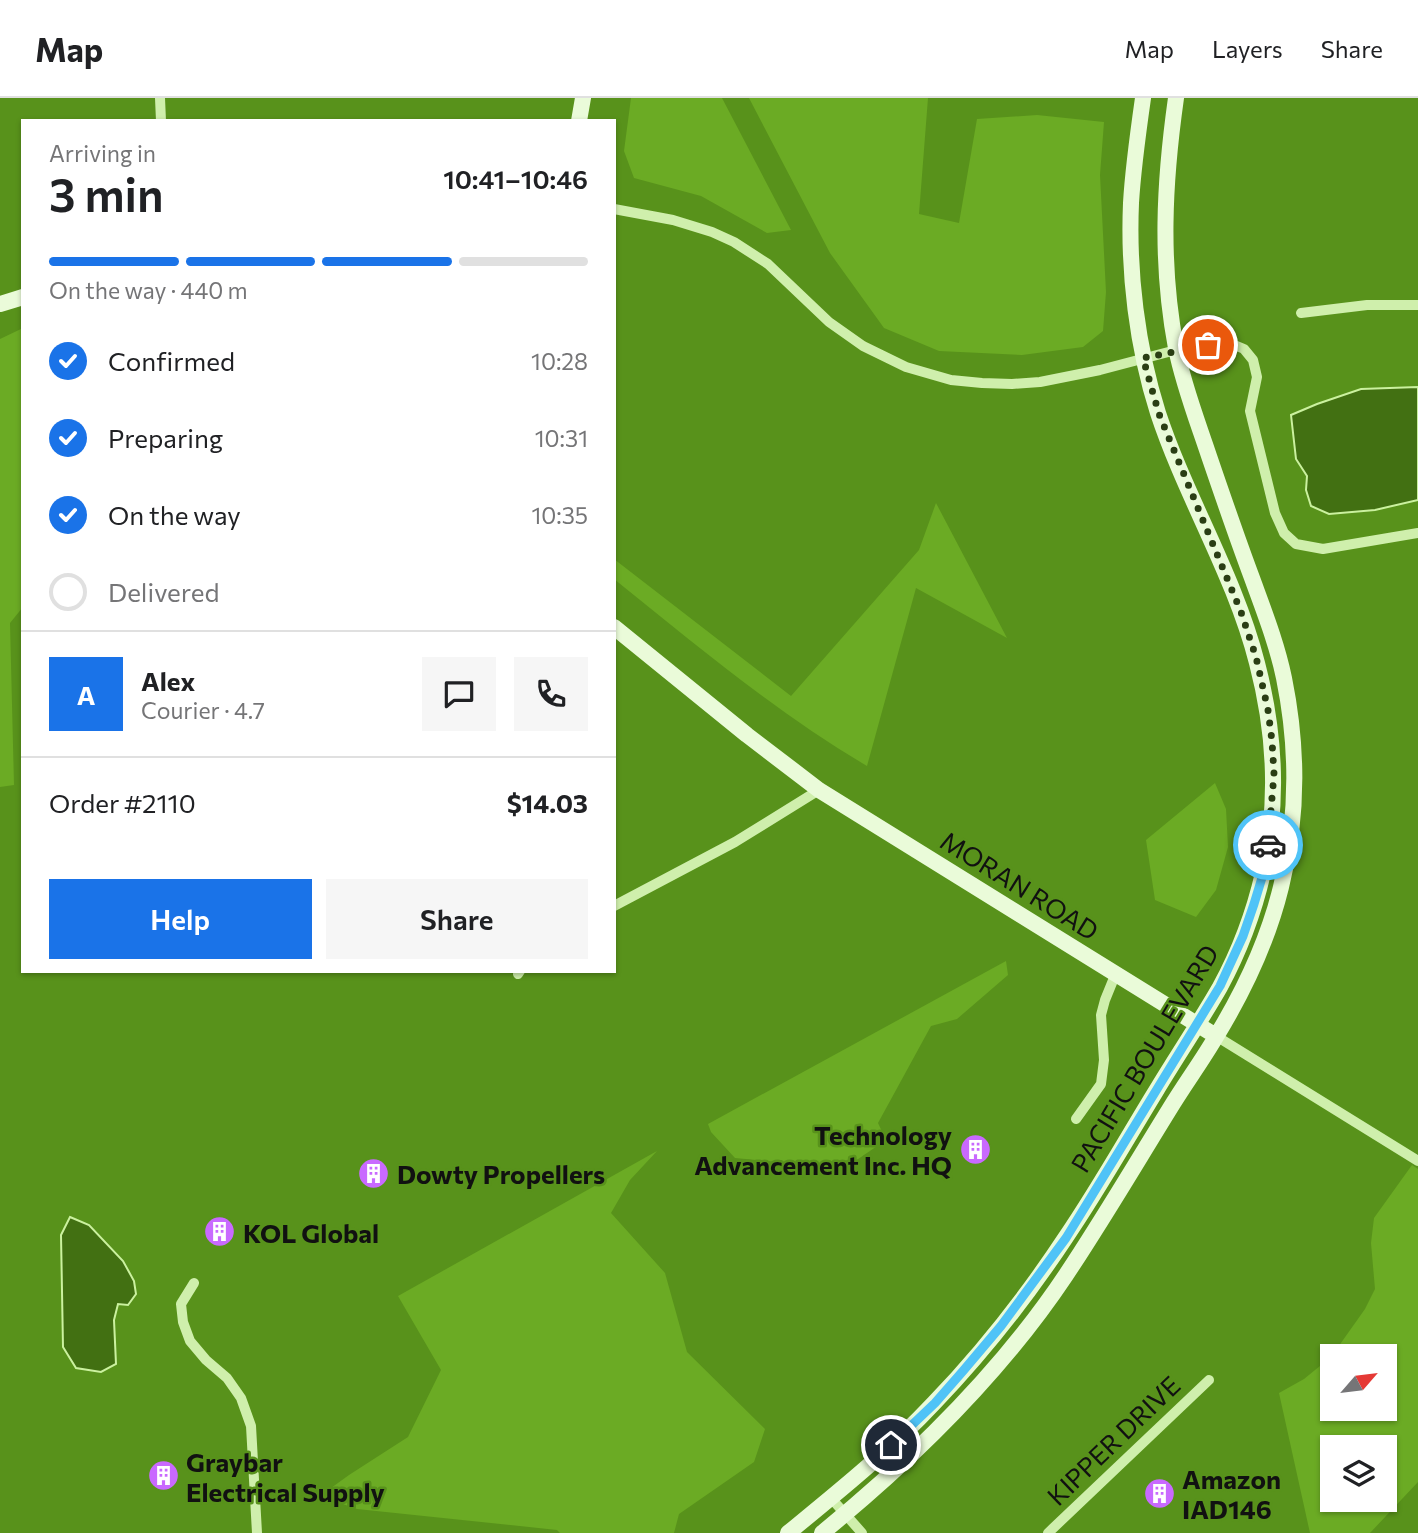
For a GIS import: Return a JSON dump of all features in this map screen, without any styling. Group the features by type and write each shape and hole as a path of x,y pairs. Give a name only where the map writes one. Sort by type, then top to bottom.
{"main road":[{"path":"579,119 583,98"},
{"name":"PACIFIC BOULEVARD","path":"788,1533 871,1464 919,1419 1001,1326 1066,1238 1220,986 1234,958 1264,871 1274,774 1263,685 1241,612 1159,414 1143,358 1132,258 1131,206 1143,98"},
{"name":"PACIFIC BOULEVARD","path":"822,1533 903,1465 942,1425 1026,1330 1065,1276 1216,1036 1257,959 1281,888 1290,838 1294,786 1292,727 1279,660 1189,397 1176,350 1166,279 1166,190 1176,98"},
{"path":"0,304 21,298"},
{"name":"MORAN ROAD","path":"616,629 736,727 819,790 1216,1036"}],"street":[{"path":"160,98 161,119"},
{"path":"616,209 673,220 734,242 768,264 829,321 863,346 906,367 951,380 1012,384 1068,377 1176,350 1225,341 1244,349 1253,360 1257,377 1250,411 1275,513 1284,533 1296,544 1323,548 1418,533"},
{"path":"1301,313 1367,305 1418,305"},
{"path":"616,905 735,842 819,790"},
{"path":"1076,1119 1101,1084 1104,1060 1101,1015 1116,973"},
{"name":"MORAN ROAD","path":"1216,1036 1418,1161"},
{"path":"194,1283 181,1304 183,1322 190,1341 206,1360 227,1378 241,1398 251,1426 257,1533"},
{"name":"KIPPER DRIVE","path":"1048,1533 1209,1380"},
{"path":"831,1498 862,1533"}],"shaded area":[{"path":"631,98 722,98 791,230 767,233 701,196 634,178 624,151"},
{"path":"749,98 928,98 919,214 959,223 977,119 1037,115 1104,122 1100,175 1106,292 1103,331 1083,347 1022,355 939,351 884,328 830,253"},
{"path":"21,329 21,609 10,623 14,785 0,787 0,339"},
{"path":"1418,387 1418,500 1375,510 1329,514 1311,506 1306,490 1307,476 1296,459 1291,415 1361,389"},
{"path":"936,503 1007,638 916,588 867,766 769,701 616,581 616,561 791,696 919,550"},
{"path":"1215,783 1226,809 1228,847 1216,890 1196,917 1155,900 1146,840"},
{"path":"1006,961 1008,975 957,1019 931,1026 878,1123 886,1140 845,1168 735,1158 711,1132 708,1124"},
{"path":"657,1151 630,1180 611,1213 665,1273 687,1352 765,1429 754,1462 679,1514 674,1533 560,1533 557,1530 357,1509 320,1496 408,1437 441,1370 398,1296"},
{"path":"1412,1165 1418,1169 1418,1482 1397,1504 1397,1435 1320,1435 1320,1512 1390,1512 1370,1533 1310,1533 1279,1393 1320,1366 1320,1421 1397,1421 1397,1344 1340,1344 1365,1309 1375,1289 1371,1243 1374,1218"},
{"path":"70,1217 89,1225 123,1261 134,1281 136,1294 128,1305 118,1304 114,1320 116,1364 101,1372 76,1368 63,1347 61,1235"}],"way so far":[{"path":"1208,345 1143,358 1159,414 1241,612 1256,657 1272,741 1274,774 1268,845"}],"place":[{"name":"Technology Advancement Inc. HQ","path":"975,1149"},
{"name":"Dowty Propellers","path":"374,1173"},
{"name":"KOL Global","path":"220,1232"},
{"name":"Graybar Electrical Supply","path":"163,1476"},
{"name":"Amazon IAD146","path":"1159,1493"}],"route":[{"path":"891,1445 935,1403 963,1371 1001,1326 1066,1238 1220,986 1234,958 1254,904 1264,871 1268,845"}]}
